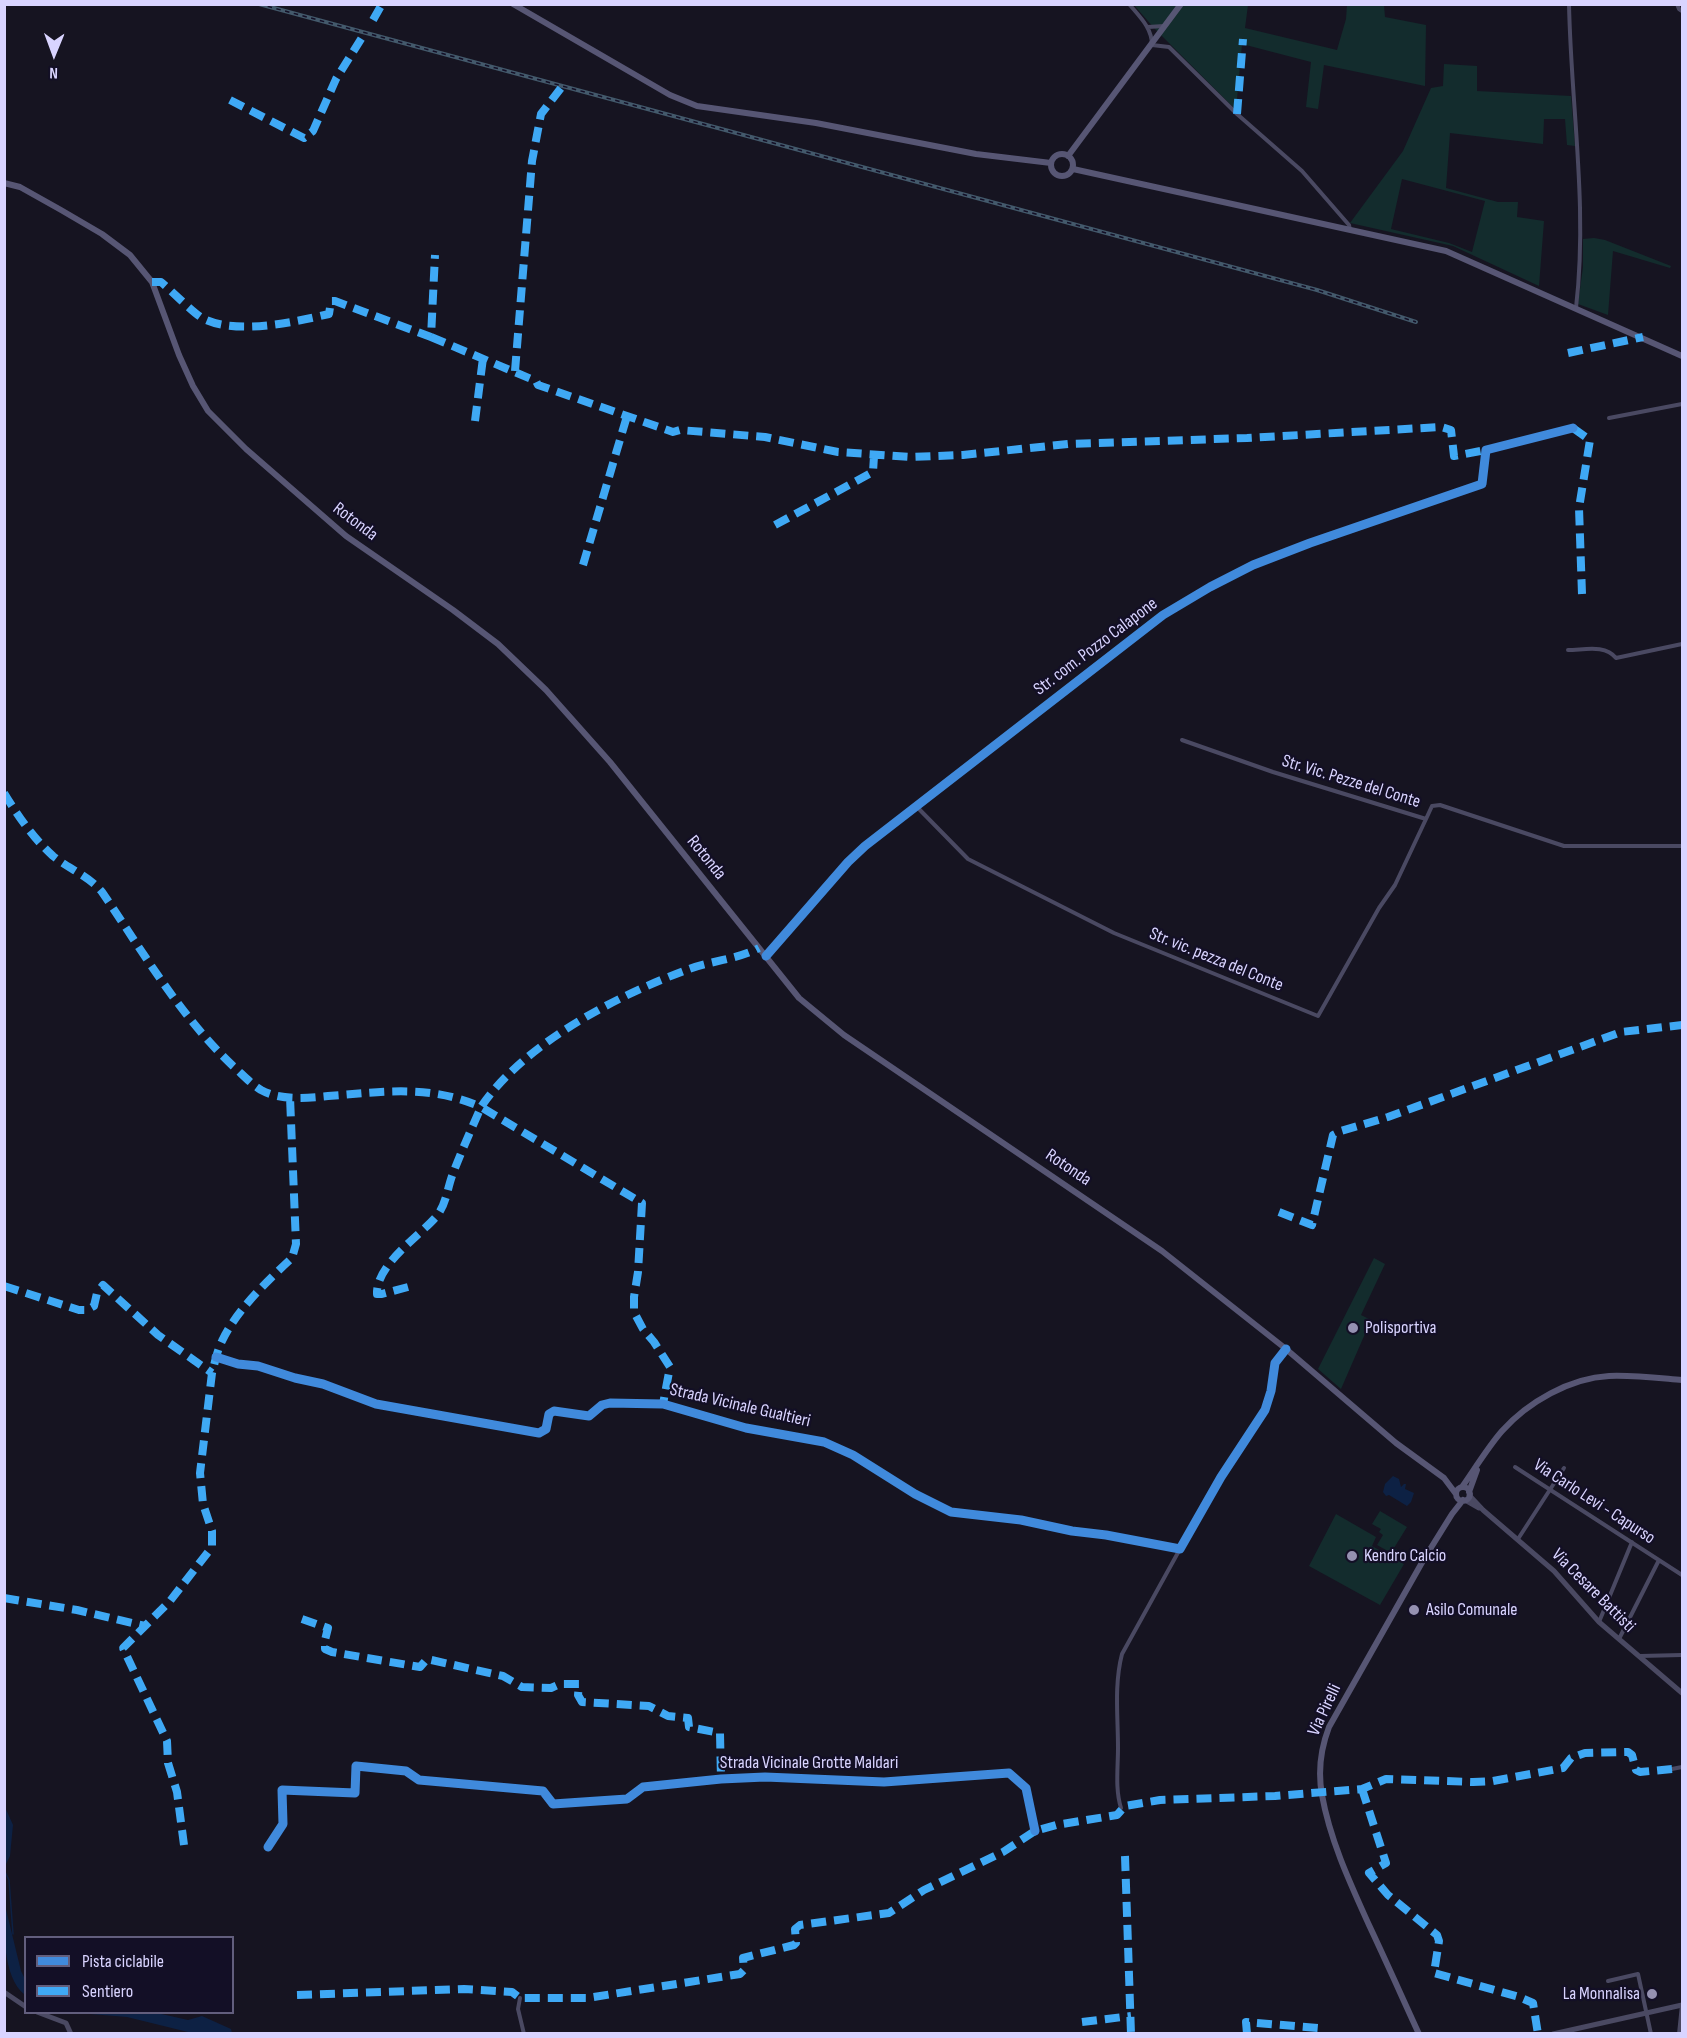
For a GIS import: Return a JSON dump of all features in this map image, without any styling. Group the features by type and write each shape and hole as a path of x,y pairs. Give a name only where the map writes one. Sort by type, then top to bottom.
{"main road":[{"path":"513,4 670,96 696,106 816,123 976,154 1051,163"},
{"path":"1068,156 1180,4"},
{"path":"1058,155 1068,156 1074,163 1068,175 1060,176 1053,171 1051,163 1058,155"},
{"path":"1073,169 1446,251 1683,355"},
{"name":"Rotonda","path":"4,183 20,188 62,210 102,234 129,255 152,282 178,355 208,411 246,449 346,537 453,610 498,644 546,690 610,762 799,998 843,1035 1162,1251 1286,1349 1396,1443 1444,1478 1458,1498 1467,1497"},
{"path":"1456,1495 1493,1443 1515,1419 1538,1401 1563,1388 1593,1378 1608,1376 1683,1380"},
{"name":"Via Pirelli","path":"1419,2034 1350,1882 1327,1818 1322,1793 1321,1765 1329,1727 1424,1559 1452,1514 1467,1497 1479,1464"},
{"path":"1444,1478 1467,1489 1467,1497"},
{"name":"Via Pirelli","path":"1452,1514 1456,1495"}],"street":[{"path":"1129,4 1148,27 1152,45 1169,47 1237,114 1302,171 1349,225 1350,230"},
{"path":"1569,4 1581,220 1581,266 1576,308"},
{"path":"1677,4 1683,11"},
{"path":"1148,27 1165,26"},
{"path":"1609,418 1683,404"},
{"name":"Str. com. Pozzo Calapone","path":"766,956 848,862 865,846 1163,615 1210,586 1253,565 1482,484 1486,450 1573,428"},
{"path":"1568,650 1604,649 1610,650 1616,658 1683,644"},
{"name":"Str. Vic. Pezze del Conte","path":"1182,740 1273,772 1426,819 1432,806 1440,805 1564,846 1683,846"},
{"name":"Str. vic. pezza del Conte","path":"917,807 968,859 1114,933 1318,1017 1379,908 1395,885 1426,819"},
{"path":"1121,1808 1117,1779 1117,1673 1122,1654 1221,1477 1265,1410 1271,1391 1275,1363 1286,1349"},
{"name":"Strada Vicinale Gualtieri","path":"216,1357 238,1364 258,1365 296,1378 322,1383 376,1404 539,1433 546,1428 549,1414 554,1411 589,1416 602,1405 610,1403 663,1404 746,1428 824,1442 853,1455 915,1494 951,1512 1021,1520 1180,1549"},
{"name":"Via Carlo Levi - Capurso","path":"1515,1467 1550,1492 1683,1575"},
{"path":"1517,1540 1564,1468"},
{"name":"Via Cesare Battisti","path":"1467,1497 1554,1570 1599,1622 1683,1693"},
{"path":"1599,1622 1632,1542"},
{"path":"1620,1639 1659,1560"},
{"path":"1639,1656 1683,1654"},
{"name":"Strada Vicinale Grotte Maldari","path":"268,1847 283,1824 282,1790 355,1793 356,1766 406,1771 420,1780 543,1791 553,1804 627,1799 643,1787 721,1779 765,1777 884,1782 1009,1773 1026,1788 1035,1831"},
{"path":"1672,1769 1683,1767"},
{"path":"1608,1981 1638,1974 1652,2034"},
{"path":"4,1992 24,2006"},
{"path":"520,1998 518,2009 524,2034"},
{"path":"1553,2034 1682,2005 1679,2034"},
{"path":"40,2014 66,2023 71,2034"}],"green space":[{"path":"1134,5 1248,5 1245,28 1337,50 1346,19 1347,5 1384,5 1385,17 1426,25 1425,86 1324,65 1318,109 1306,107 1311,62 1242,44 1236,110"},
{"path":"1444,64 1477,66 1477,91 1571,96 1575,146 1567,145 1565,119 1544,119 1543,144 1450,133 1446,188 1498,202 1518,202 1517,217 1544,221 1539,286 1453,246 1350,223 1403,151 1431,88 1443,86","holes":["1402,179 1485,201 1472,252 1449,243 1391,229"]},
{"path":"1583,239 1605,240 1671,266 1670,268 1613,251 1608,315 1578,304 1583,267"},
{"name":"Polisportiva","path":"1374,1258 1385,1264 1361,1315 1371,1320 1341,1389 1318,1369"},
{"path":"1380,1511 1407,1527 1394,1548 1407,1555 1404,1560 1377,1545 1383,1535 1379,1532 1381,1529 1372,1524"},
{"name":"Kendro Calcio","path":"1336,1514 1376,1537 1372,1546 1404,1564 1380,1605 1309,1566"}],"water":[{"path":"1393,1476 1399,1479 1401,1487 1406,1484 1405,1489 1414,1493 1407,1506 1389,1495 1386,1496 1383,1492 1385,1484"},
{"path":"5,1807 13,1825 10,1856 5,1866"},
{"path":"4,1901 24,1977 24,1994 12,1977 5,1938"},
{"path":"90,2014 161,2014 188,2020 202,2016 231,2029 232,2033 192,2033 127,2017"}],"waterway":[{"path":"4,1870 9,1880 13,1934"}],"railway":[{"path":"259,4 1317,290 1416,322"}],"marked path":[{"path":"373,20 382,4"},
{"path":"230,100 304,138 313,131 336,79 363,36"},
{"path":"1237,114 1243,39"},
{"path":"515,371 532,161 541,114 561,88"},
{"path":"152,282 161,282 200,316 217,324 249,327 300,320 329,314 331,301 335,301 431,337 435,255"},
{"path":"431,337 536,381 538,385 673,432 680,430 765,437 838,452 911,457 963,455 1068,444 1247,438 1441,427 1451,430 1454,456 1486,450"},
{"path":"1568,353 1643,337"},
{"path":"475,421 483,358"},
{"path":"583,565 627,416"},
{"path":"1573,428 1590,440 1579,508 1582,594"},
{"path":"775,525 873,472 874,456"},
{"path":"4,793 39,842 59,861 91,881 102,892 163,983 214,1047 254,1085 277,1096 303,1098 405,1091 424,1092 443,1095 481,1107 499,1084 522,1062 547,1042 603,1007 689,969 742,955 759,948"},
{"path":"1279,1212 1312,1225 1333,1135 1341,1131 1388,1117 1621,1032 1682,1025"},
{"path":"184,1845 177,1792 168,1763 167,1741 123,1648 170,1601 212,1547 212,1531 203,1504 200,1473 216,1357 235,1319 263,1286 292,1258 296,1244 290,1097"},
{"path":"408,1287 377,1294 383,1273 390,1262 435,1218 442,1208 455,1167 481,1107 642,1203 634,1312 670,1367 663,1404"},
{"path":"4,1286 79,1310 87,1310 94,1306 97,1293 103,1285 158,1335 212,1373"},
{"path":"4,1598 77,1610 145,1626"},
{"path":"302,1619 328,1628 325,1649 332,1652 420,1667 427,1659 503,1676 522,1687 551,1688 560,1684 579,1684 578,1695 582,1702 649,1706 668,1716 688,1718 689,1727 720,1733 721,1779"},
{"path":"297,1995 464,1989 512,1992 520,1998 587,1998 740,1974 744,1970 743,1958 794,1945 796,1943 795,1929 800,1925 889,1913 924,1890 1003,1852 1035,1831 1056,1825 1117,1815 1125,1806 1160,1800 1275,1796 1362,1789 1386,1779 1493,1781 1563,1768 1571,1758 1585,1753 1628,1752 1632,1755 1636,1770 1640,1772 1672,1769"},
{"path":"1362,1789 1386,1863 1369,1873 1388,1895 1437,1935 1439,1941 1434,1973 1533,2003 1538,2034"},
{"path":"1125,1856 1131,2034"},
{"path":"1082,2022 1131,2016"},
{"path":"1247,2034 1246,2022 1318,2028 1321,2034"}],"cycle path":[{"path":"766,956 848,862 865,846 1163,615 1253,565 1482,484 1486,450 1573,428"},
{"path":"216,1357 323,1384 376,1404 539,1433 546,1429 549,1414 554,1411 589,1416 602,1405 610,1403 663,1404 746,1428 824,1442 853,1455 915,1494 951,1512 1021,1520 1180,1549 1221,1477 1265,1410 1271,1391 1275,1363 1286,1349"},
{"path":"268,1847 283,1824 282,1790 355,1793 356,1766 406,1771 419,1780 543,1791 553,1804 627,1799 643,1787 721,1779 765,1777 884,1782 1009,1773 1026,1788 1035,1831"}],"place":[{"name":"Polisportiva","path":"1353,1328"},
{"name":"Kendro Calcio","path":"1352,1556"},
{"name":"Asilo Comunale","path":"1414,1610"},
{"name":"La Monnalisa","path":"1652,1994"}]}
